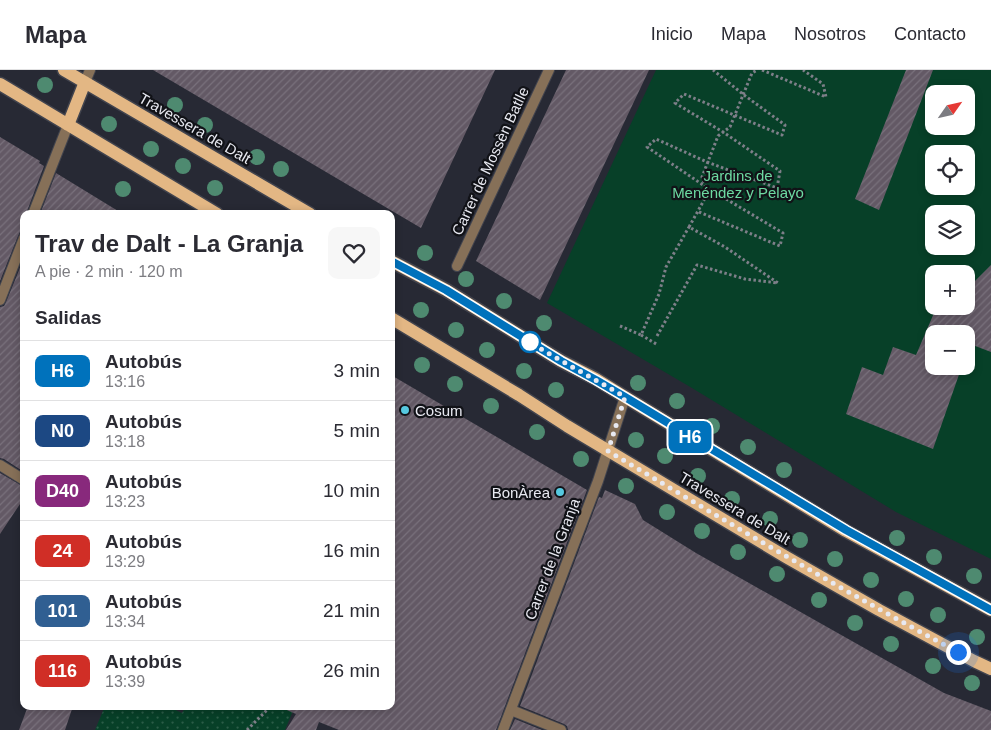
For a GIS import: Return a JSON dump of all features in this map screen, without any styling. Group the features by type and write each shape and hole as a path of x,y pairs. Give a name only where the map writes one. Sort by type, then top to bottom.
{"main road":[{"name":"Travessera de Dalt","path":"64,70 88,76 304,210"},
{"path":"68,125 88,76"},
{"path":"0,84 210,210"},
{"path":"395,263 446,290 561,361 625,397 846,530 991,610"},
{"name":"Travessera de Dalt","path":"395,320 786,557 879,610 991,669"}],"street":[{"name":"Carrer de Mossèn Batlle","path":"457,266 550,70"},
{"path":"35,210 68,125"},
{"path":"0,300 20,248"},
{"name":"Carrer de la Granja","path":"503,730 608,451 625,397"},
{"path":"0,465 20,478"},
{"path":"511,710 561,730"}],"path":[{"path":"699,212 780,246 784,233 706,187 647,147 656,139 707,162 777,188 780,171 723,132 675,103 684,94 782,135 785,124 713,70"},
{"path":"641,335 659,294 666,267 699,212 708,193 702,177 718,136 730,127 752,73 757,70"},
{"path":"762,70 826,97 823,84 802,70"},
{"path":"656,336 697,264 745,279 778,283 689,227"},
{"path":"620,326 658,345"},
{"path":"247,730 266,710"}],"green space":[{"name":"Jardins de Menéndez y Pelayo","path":"656,70 991,70 991,559 896,512 692,388 547,303"},
{"path":"103,710 176,710 182,713 184,710 293,710 285,730 95,730"}],"building":[{"path":"153,70 495,70 421,228 395,213 395,210 390,210"},
{"path":"566,70 649,70 540,300 476,261"},
{"path":"906,70 933,70 927,85 925,85 925,91 879,210 855,199"},
{"path":"0,137 40,161 39,163 44,166 28,210 20,210 20,232 0,281"},
{"path":"56,173 116,210 42,210"},
{"path":"991,265 991,352 975,346 975,325 929,325 933,315 975,315 975,281"},
{"path":"20,268 20,469 0,458 0,307 4,306"},
{"path":"925,334 925,375 959,375 933,449 846,414 862,367 883,375 893,347 916,355"},
{"path":"395,377 587,490 496,730 339,730 319,722 316,730 286,730 296,714 287,710 395,710"},
{"path":"0,473 20,485 20,504 0,534"},
{"path":"605,490 635,504 643,520 696,553 944,693 991,711 991,730 568,730 564,724 520,706 599,497 602,498"},
{"path":"26,710 72,710 65,730 19,730"},
{"path":"515,719 542,730 510,730"}],"bus line":[{"name":"H6","path":"395,263 446,290 561,361 625,397 846,530 991,610"}],"place":[{"name":"Cosum","path":"405,410"},
{"name":"BonÀrea","path":"560,492"}],"route":[{"path":"530,342 528,341 625,397 608,451 786,557 958,652"}]}
